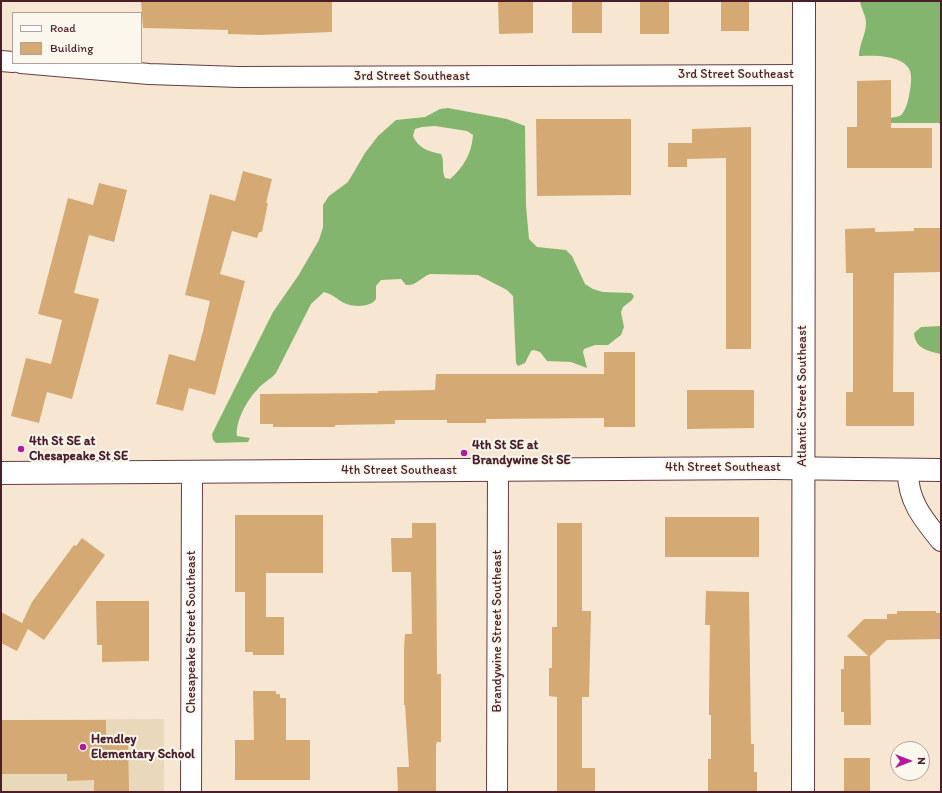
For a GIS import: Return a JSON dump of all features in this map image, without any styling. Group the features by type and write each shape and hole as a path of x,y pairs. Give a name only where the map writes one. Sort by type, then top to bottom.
{"street":[{"name":"Atlantic Street Southeast","path":"803,792 804,1"},
{"path":"1,61 12,62"},
{"name":"3rd Street Southeast","path":"33,64 149,74 239,77 803,75"},
{"name":"4th Street Southeast","path":"1,473 803,468 941,470"},
{"name":"Brandywine Street Southeast","path":"497,792 498,470"},
{"path":"908,470 909,490 915,507 941,541"},
{"name":"Chesapeake Street Southeast","path":"191,792 192,472"}],"shaded area":[{"name":"Hendley Elementary School","path":"164,719 164,792 1,792 1,720"}],"green space":[{"path":"860,1 941,1 941,126 939,123 889,123 889,119 898,117 904,112 910,88 911,73 907,66 895,59 880,56 859,56 866,23"},
{"path":"448,108 507,119 525,126 526,206 529,239 537,247 566,250 572,256 585,284 593,289 603,292 631,293 634,296 632,300 623,307 621,312 624,327 621,335 608,345 595,345 584,349 583,352 587,368 571,362 547,361 540,352 534,350 531,351 525,363 518,366 516,363 513,296 507,290 478,275 430,274 410,285 406,285 401,279 381,280 376,286 376,299 370,304 361,306 344,303 332,295 324,292 311,304 276,373 249,399 242,412 238,424 237,436 250,438 248,442 216,443 213,440 212,434 273,312 298,276 319,240 323,227 323,205 329,196 348,182 365,153 378,136 396,120 425,117 440,109","holes":["435,126 467,131 473,135 469,154 463,165 450,179 445,178 441,154 424,149 418,144 413,136 415,129 422,127"]},
{"path":"941,326 941,354 931,352 919,345 914,333 921,327"}],"building":[{"path":"141,1 332,1 332,32 260,35 228,34 228,30 143,28"},
{"path":"498,1 533,1 533,33 499,34"},
{"path":"572,1 602,1 602,33 572,33"},
{"path":"640,1 669,1 669,34 640,34"},
{"path":"721,1 749,1 749,31 721,31"},
{"path":"891,80 891,128 932,128 932,168 847,168 847,127 857,127 857,81"},
{"path":"536,119 631,119 631,195 537,196"},
{"path":"751,127 751,349 726,349 726,158 687,159 687,167 668,167 668,143 692,143 692,129"},
{"path":"243,171 272,179 266,203 268,203 262,232 259,232 257,238 232,231 220,274 245,281 215,395 189,388 183,411 156,404 169,354 195,361 203,331 210,301 185,295 210,194 235,201"},
{"path":"99,183 127,190 114,242 89,235 74,293 99,299 72,399 47,392 39,423 11,416 26,358 51,364 62,320 38,314 68,198 93,205"},
{"path":"875,228 875,232 914,231 914,228 941,228 941,272 894,273 893,392 914,392 914,426 846,426 846,392 853,392 853,273 846,273 845,229"},
{"path":"604,352 635,352 635,427 604,427 604,418 486,419 486,423 447,423 447,420 395,420 395,424 335,425 335,427 273,427 273,424 260,424 260,394 378,393 378,391 435,390 436,374 604,374"},
{"path":"687,390 754,390 754,428 687,429"},
{"path":"235,515 323,515 323,573 266,573 266,617 284,617 284,655 253,655 253,652 245,652 245,592 235,592"},
{"path":"665,517 759,517 759,557 665,557"},
{"path":"412,523 436,523 437,674 441,674 441,742 437,742 436,745 436,792 398,792 397,767 409,767 404,705 404,648 405,634 412,634 411,572 392,572 391,538 412,538"},
{"path":"557,523 582,523 582,611 591,611 589,697 582,697 582,768 595,768 595,792 557,792 557,697 549,696 549,668 552,668 552,627 557,627"},
{"path":"82,538 105,555 44,640 28,629 17,651 1,643 1,612 22,623 32,602 74,545 76,546"},
{"path":"706,591 749,592 751,744 754,744 754,772 757,772 757,792 708,792 708,759 711,759 711,715 709,715 710,625 705,625"},
{"path":"96,601 149,601 149,661 102,662 102,645 97,645"},
{"path":"897,611 936,611 936,613 941,613 941,639 887,640 870,656 871,725 844,725 844,712 841,712 841,669 844,669 844,656 868,656 847,636 864,619 887,619 887,614 897,614"},
{"path":"253,691 276,691 276,694 280,694 280,698 286,698 286,740 310,740 310,780 235,780 235,740 254,740"},
{"name":"Hendley Elementary School","path":"1,720 106,720 106,740 128,740 129,792 94,792 94,780 67,781 67,774 1,774"},
{"path":"844,758 870,758 870,792 844,792"}],"place":[{"name":"4th St SE at Chesapeake St SE","path":"21,449"},
{"name":"4th St SE at Brandywine St SE","path":"464,453"},
{"name":"Hendley Elementary School","path":"83,747"}]}
